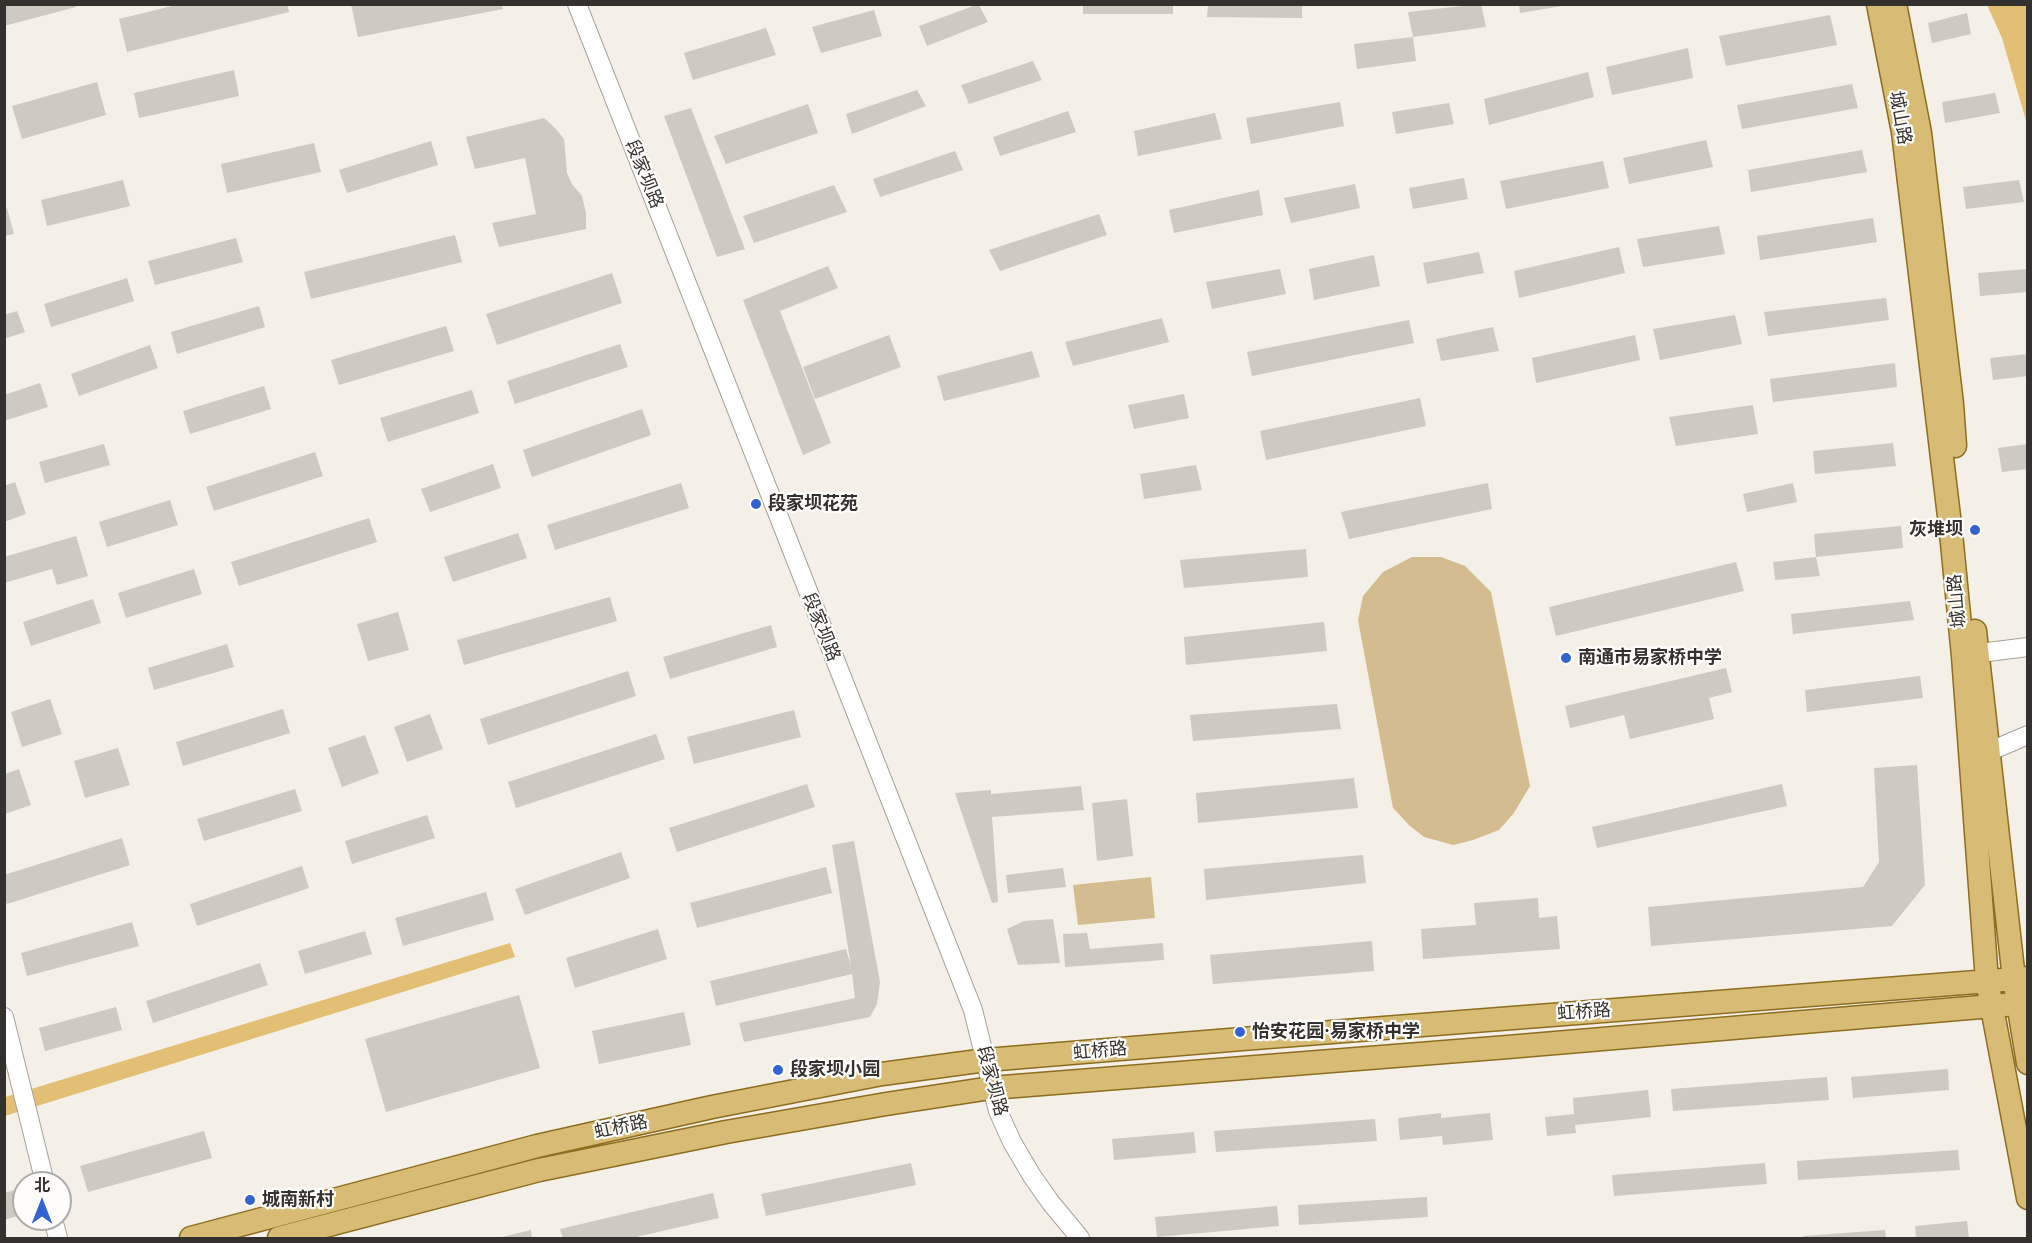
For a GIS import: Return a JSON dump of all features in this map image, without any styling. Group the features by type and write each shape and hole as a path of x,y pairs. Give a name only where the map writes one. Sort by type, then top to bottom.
{"main road":[{"name":"城山路","path":"1878,4 1904,132 1951,533 1970,654"},
{"name":"城山路","path":"1895,4 1920,133 1952,404 1979,753 1987,981 2028,1198"},
{"name":"城山路","path":"1979,753 2021,978 2028,1063"},
{"name":"虹桥路","path":"191,1239 548,1143 712,1107 871,1076 986,1060 2021,978"},
{"name":"虹桥路","path":"279,1239 539,1170 726,1132 991,1088 2022,1003"}],"street":[{"name":"段家坝路","path":"577,4 973,1010 998,1111 1012,1142 1051,1203 1080,1239"},
{"path":"1970,654 2028,647"},
{"path":"1979,753 2028,735"},
{"path":"4,1017 42,1171"}],"shaded area":[{"path":"1987,5 2027,5 2027,124 2002,38"},
{"path":"1412,557 1441,557 1465,566 1491,592 1530,786 1514,813 1499,830 1453,845 1424,837 1393,808 1358,620 1363,596 1383,572"},
{"path":"1151,877 1155,918 1078,925 1073,885"},
{"path":"510,943 515,957 5,1116 5,1097"}],"building":[{"path":"4,4 76,4 76,7 4,26"},
{"path":"180,4 287,4 289,12 127,52 119,19"},
{"path":"351,4 501,4 503,9 358,37"},
{"path":"1083,4 1173,4 1173,14 1083,14"},
{"path":"1208,4 1302,4 1302,18 1207,17"},
{"path":"1481,4 1486,27 1413,37 1408,12"},
{"path":"1519,4 1562,4 1562,6 1520,13"},
{"path":"979,5 988,22 927,46 919,26"},
{"path":"874,10 882,36 821,53 812,27"},
{"path":"1967,13 1971,34 1932,43 1928,23"},
{"path":"1830,15 1837,45 1726,66 1719,36"},
{"path":"766,28 776,55 693,80 684,53"},
{"path":"1413,37 1416,61 1357,69 1354,44"},
{"path":"1688,48 1693,78 1612,95 1606,67"},
{"path":"1033,61 1042,80 969,104 961,85"},
{"path":"234,70 239,96 139,118 134,93"},
{"path":"1588,72 1594,97 1489,125 1484,99"},
{"path":"97,82 106,115 22,139 12,106"},
{"path":"1852,84 1858,108 1742,129 1737,105"},
{"path":"917,90 926,106 852,134 846,114"},
{"path":"1995,93 2000,113 1945,123 1942,102"},
{"path":"1340,102 1344,126 1251,144 1246,118"},
{"path":"1449,103 1454,124 1396,134 1392,112"},
{"path":"808,104 818,133 726,164 714,136"},
{"path":"691,108 745,249 717,257 664,116"},
{"path":"1068,111 1076,132 1000,156 993,137"},
{"path":"1215,113 1222,139 1138,156 1134,131"},
{"path":"544,118 564,139 567,173 572,184 582,196 586,213 586,229 499,247 492,223 536,214 525,158 475,169 466,137"},
{"path":"1706,140 1713,167 1629,184 1623,158"},
{"path":"431,141 438,165 347,193 339,170"},
{"path":"314,143 321,172 227,193 221,164"},
{"path":"1862,150 1867,172 1751,192 1748,170"},
{"path":"955,151 963,170 880,197 873,179"},
{"path":"1603,161 1609,188 1506,209 1500,181"},
{"path":"1464,178 1468,199 1413,209 1409,188"},
{"path":"123,180 130,206 47,226 41,200"},
{"path":"2019,180 2024,202 1966,209 1963,187"},
{"path":"1355,184 1360,208 1291,223 1284,198"},
{"path":"834,185 847,212 754,243 743,216"},
{"path":"1259,190 1263,215 1174,233 1169,210"},
{"path":"7,208 14,234 4,236 4,209"},
{"path":"1099,214 1107,235 1000,271 989,250"},
{"path":"1873,218 1877,242 1760,260 1757,236"},
{"path":"1719,226 1725,254 1643,267 1637,239"},
{"path":"455,235 462,262 311,299 304,272"},
{"path":"236,238 243,262 155,285 148,261"},
{"path":"1619,247 1625,273 1519,298 1514,271"},
{"path":"1479,252 1484,273 1427,284 1423,263"},
{"path":"1374,255 1380,286 1314,300 1309,269"},
{"path":"828,266 838,288 780,311 831,443 803,455 743,300"},
{"path":"1280,269 1286,294 1212,309 1206,282"},
{"path":"2028,269 2028,292 1980,296 1978,273"},
{"path":"612,273 622,303 497,345 486,314"},
{"path":"127,278 134,301 51,327 44,304"},
{"path":"1886,298 1889,320 1768,336 1764,312"},
{"path":"259,306 265,327 177,354 171,332"},
{"path":"17,311 25,332 4,339 4,315"},
{"path":"1735,315 1742,344 1660,360 1653,329"},
{"path":"1162,318 1169,342 1073,366 1065,342"},
{"path":"1409,320 1414,343 1252,376 1247,352"},
{"path":"446,326 454,351 339,385 331,360"},
{"path":"1493,327 1499,351 1441,361 1436,339"},
{"path":"889,335 901,367 815,399 803,367"},
{"path":"1635,335 1640,360 1536,383 1532,358"},
{"path":"620,344 628,367 515,404 507,381"},
{"path":"150,345 158,368 79,396 71,374"},
{"path":"1032,351 1040,377 944,401 937,376"},
{"path":"2028,354 2028,376 1993,380 1990,358"},
{"path":"1895,363 1897,387 1773,402 1770,379"},
{"path":"40,383 48,407 4,421 4,395"},
{"path":"264,386 271,409 190,434 183,411"},
{"path":"472,390 479,413 388,442 380,418"},
{"path":"1184,394 1189,418 1134,429 1128,405"},
{"path":"1420,398 1426,426 1266,460 1260,431"},
{"path":"1753,405 1758,434 1676,446 1669,417"},
{"path":"642,409 651,435 532,477 523,450"},
{"path":"1893,443 1896,466 1815,474 1813,451"},
{"path":"104,444 110,465 45,483 39,462"},
{"path":"2028,444 2028,469 2002,472 1998,448"},
{"path":"315,452 323,476 214,511 206,487"},
{"path":"493,464 501,488 430,512 421,489"},
{"path":"1196,465 1202,490 1144,499 1140,474"},
{"path":"15,482 26,514 4,522 4,486"},
{"path":"681,483 689,508 555,550 547,525"},
{"path":"1488,483 1492,509 1349,539 1341,512"},
{"path":"1793,483 1797,502 1747,512 1743,494"},
{"path":"170,500 178,525 107,547 99,522"},
{"path":"369,518 377,542 239,586 231,562"},
{"path":"1901,526 1903,548 1816,557 1814,534"},
{"path":"518,533 527,558 453,582 444,557"},
{"path":"76,536 88,576 57,585 52,569 4,583 4,557"},
{"path":"1306,549 1308,577 1184,588 1180,560"},
{"path":"1816,557 1820,576 1775,580 1773,562"},
{"path":"1736,562 1744,591 1556,636 1549,607"},
{"path":"194,569 202,594 126,618 118,593"},
{"path":"610,597 617,621 464,665 457,640"},
{"path":"93,599 101,623 31,646 23,622"},
{"path":"1910,601 1914,620 1793,634 1791,614"},
{"path":"398,612 409,650 368,661 357,624"},
{"path":"1324,622 1327,651 1186,665 1184,637"},
{"path":"771,625 777,647 670,679 663,657"},
{"path":"227,644 234,667 154,690 148,668"},
{"path":"1726,668 1732,692 1709,698 1714,719 1630,739 1624,715 1570,728 1565,706"},
{"path":"628,671 636,696 488,745 480,719"},
{"path":"1920,676 1923,698 1807,712 1805,690"},
{"path":"50,699 62,734 22,747 11,712"},
{"path":"1337,704 1341,729 1193,741 1190,715"},
{"path":"283,709 290,733 183,766 176,742"},
{"path":"794,710 801,737 694,764 687,737"},
{"path":"430,714 443,749 407,762 394,727"},
{"path":"656,734 665,759 516,808 508,782"},
{"path":"365,735 379,773 342,787 328,748"},
{"path":"118,748 130,785 85,798 74,761"},
{"path":"1917,765 1925,885 1892,926 1651,946 1648,907 1863,887 1879,862 1874,768"},
{"path":"19,769 31,805 5,814 5,774"},
{"path":"1354,778 1358,808 1198,823 1196,793"},
{"path":"807,784 815,807 677,852 669,828"},
{"path":"1782,784 1787,806 1597,848 1592,827"},
{"path":"1081,786 1084,810 992,817 998,902 992,903 955,793 991,790 991,794"},
{"path":"295,789 302,811 204,841 197,819"},
{"path":"1127,799 1133,856 1097,861 1092,803"},
{"path":"427,815 435,838 352,864 345,841"},
{"path":"122,838 130,865 7,904 4,897 4,875"},
{"path":"854,841 880,982 877,1004 870,1017 744,1042 739,1023 855,998 852,974 716,1006 710,981 846,949 851,967 832,845"},
{"path":"621,852 630,878 525,915 515,889"},
{"path":"1363,855 1366,883 1206,900 1204,869"},
{"path":"302,866 309,888 197,926 190,904"},
{"path":"826,867 832,893 697,928 690,903"},
{"path":"1063,868 1066,887 1008,893 1006,875"},
{"path":"486,892 494,920 403,946 395,918"},
{"path":"1538,898 1539,918 1557,916 1560,949 1423,959 1421,929 1476,925 1474,903"},
{"path":"1053,919 1060,963 1018,965 1007,929 1024,921"},
{"path":"132,922 139,946 27,976 21,953"},
{"path":"658,929 667,959 575,988 566,958"},
{"path":"365,931 372,954 305,974 298,951"},
{"path":"1087,933 1090,949 1163,943 1164,960 1065,967 1063,934"},
{"path":"1372,941 1374,971 1213,984 1210,955"},
{"path":"260,963 268,985 153,1023 146,1001"},
{"path":"519,995 540,1068 386,1112 365,1039"},
{"path":"116,1007 122,1030 45,1051 39,1028"},
{"path":"684,1012 691,1045 599,1064 592,1031"},
{"path":"1948,1069 1949,1090 1853,1098 1851,1077"},
{"path":"1827,1077 1829,1100 1673,1111 1671,1089"},
{"path":"1648,1090 1651,1117 1575,1125 1576,1133 1547,1136 1545,1117 1574,1114 1573,1098"},
{"path":"1441,1113 1441,1118 1490,1113 1493,1140 1443,1145 1442,1136 1400,1140 1398,1118"},
{"path":"1375,1119 1377,1141 1216,1152 1214,1131"},
{"path":"204,1131 212,1158 88,1192 80,1166"},
{"path":"1194,1132 1196,1153 1114,1160 1112,1139"},
{"path":"1958,1150 1960,1170 1798,1180 1797,1161"},
{"path":"911,1163 916,1185 766,1216 761,1194"},
{"path":"1765,1163 1767,1184 1614,1196 1612,1175"},
{"path":"12,1191 12,1218 4,1220 4,1193"},
{"path":"713,1193 719,1218 632,1238 563,1238 560,1229"},
{"path":"1427,1197 1428,1217 1299,1225 1298,1205"},
{"path":"1277,1206 1279,1226 1157,1237 1155,1217"},
{"path":"1967,1221 1969,1238 1916,1238 1915,1226"},
{"path":"531,1230 532,1238 498,1238"},
{"path":"1885,1230 1886,1238 1804,1238 1803,1236"}],"place":[{"name":"段家坝花苑","path":"756,504"},
{"name":"灰堆坝","path":"1975,530"},
{"name":"南通市易家桥中学","path":"1566,658"},
{"name":"怡安花园·易家桥中学","path":"1240,1032"},
{"name":"段家坝小园","path":"778,1070"},
{"name":"城南新村","path":"250,1200"}]}
